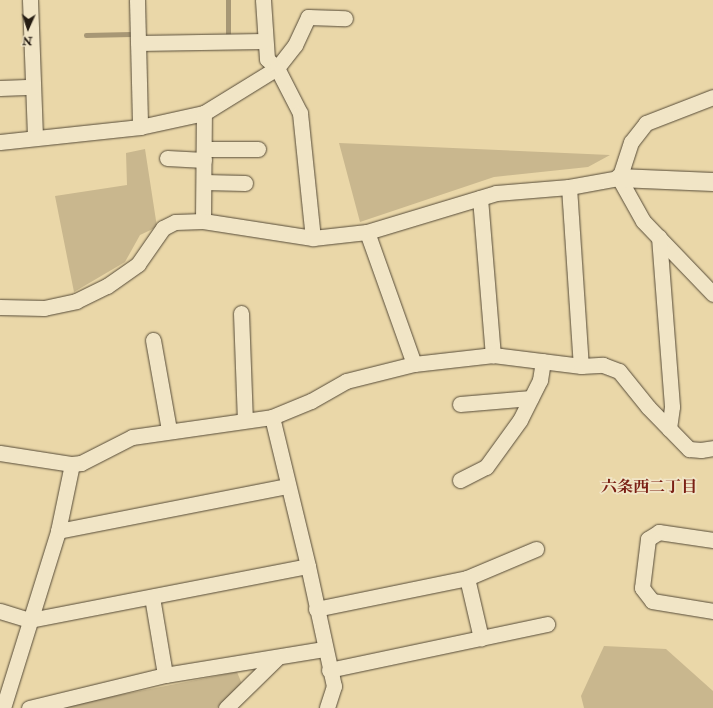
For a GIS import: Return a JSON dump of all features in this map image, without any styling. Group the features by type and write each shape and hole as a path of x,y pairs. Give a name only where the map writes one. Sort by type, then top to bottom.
{"street":[{"path":"30,0 35,138"},
{"path":"137,0 140,127"},
{"path":"263,0 266,59 277,68 300,113 313,238"},
{"path":"0,142 140,127 204,112 277,68 296,45 308,17 345,18"},
{"path":"138,43 264,41"},
{"path":"0,88 33,87"},
{"path":"713,97 646,123 631,142 619,178 643,221 713,294"},
{"path":"203,221 204,112"},
{"path":"167,158 258,149"},
{"path":"0,307 44,308 76,301 107,286 138,264 163,228 175,222 203,221 313,238 367,232 496,193 569,187 619,178 713,182"},
{"path":"204,182 245,183"},
{"path":"569,187 581,366"},
{"path":"480,198 493,355"},
{"path":"367,232 414,364"},
{"path":"659,237 672,407 669,429"},
{"path":"241,313 245,420"},
{"path":"153,340 169,430"},
{"path":"0,453 72,464 81,463 132,437 169,430 272,417 311,400 346,381 414,364 493,355 581,366 603,365 620,371 669,429 689,449 700,450 713,448"},
{"path":"460,480 486,468 520,420 540,380 543,361"},
{"path":"460,404 531,398"},
{"path":"272,417 308,566 324,649 334,686 328,708"},
{"path":"3,708 58,531 72,464"},
{"path":"58,531 288,486"},
{"path":"713,540 659,532 648,539 642,588 652,601 713,611"},
{"path":"316,609 467,578 536,549"},
{"path":"0,611 30,620 308,566"},
{"path":"467,578 481,638"},
{"path":"152,596 165,675"},
{"path":"329,670 547,624"},
{"path":"29,708 165,675 324,649"},
{"path":"226,708 278,657"}],"shaded area":[{"path":"339,143 610,155 588,167 494,177 360,222"},
{"path":"145,149 157,227 140,235 125,262 74,292 55,196 127,185 126,153"},
{"path":"604,646 666,649 713,691 713,708 584,708 581,696"},
{"path":"237,672 242,684 217,708 53,708"}],"waterway":[{"path":"228,0 228,36"},
{"path":"86,35 131,34"}],"district":[{"name":"六条西二丁目","path":"649,487"}]}
